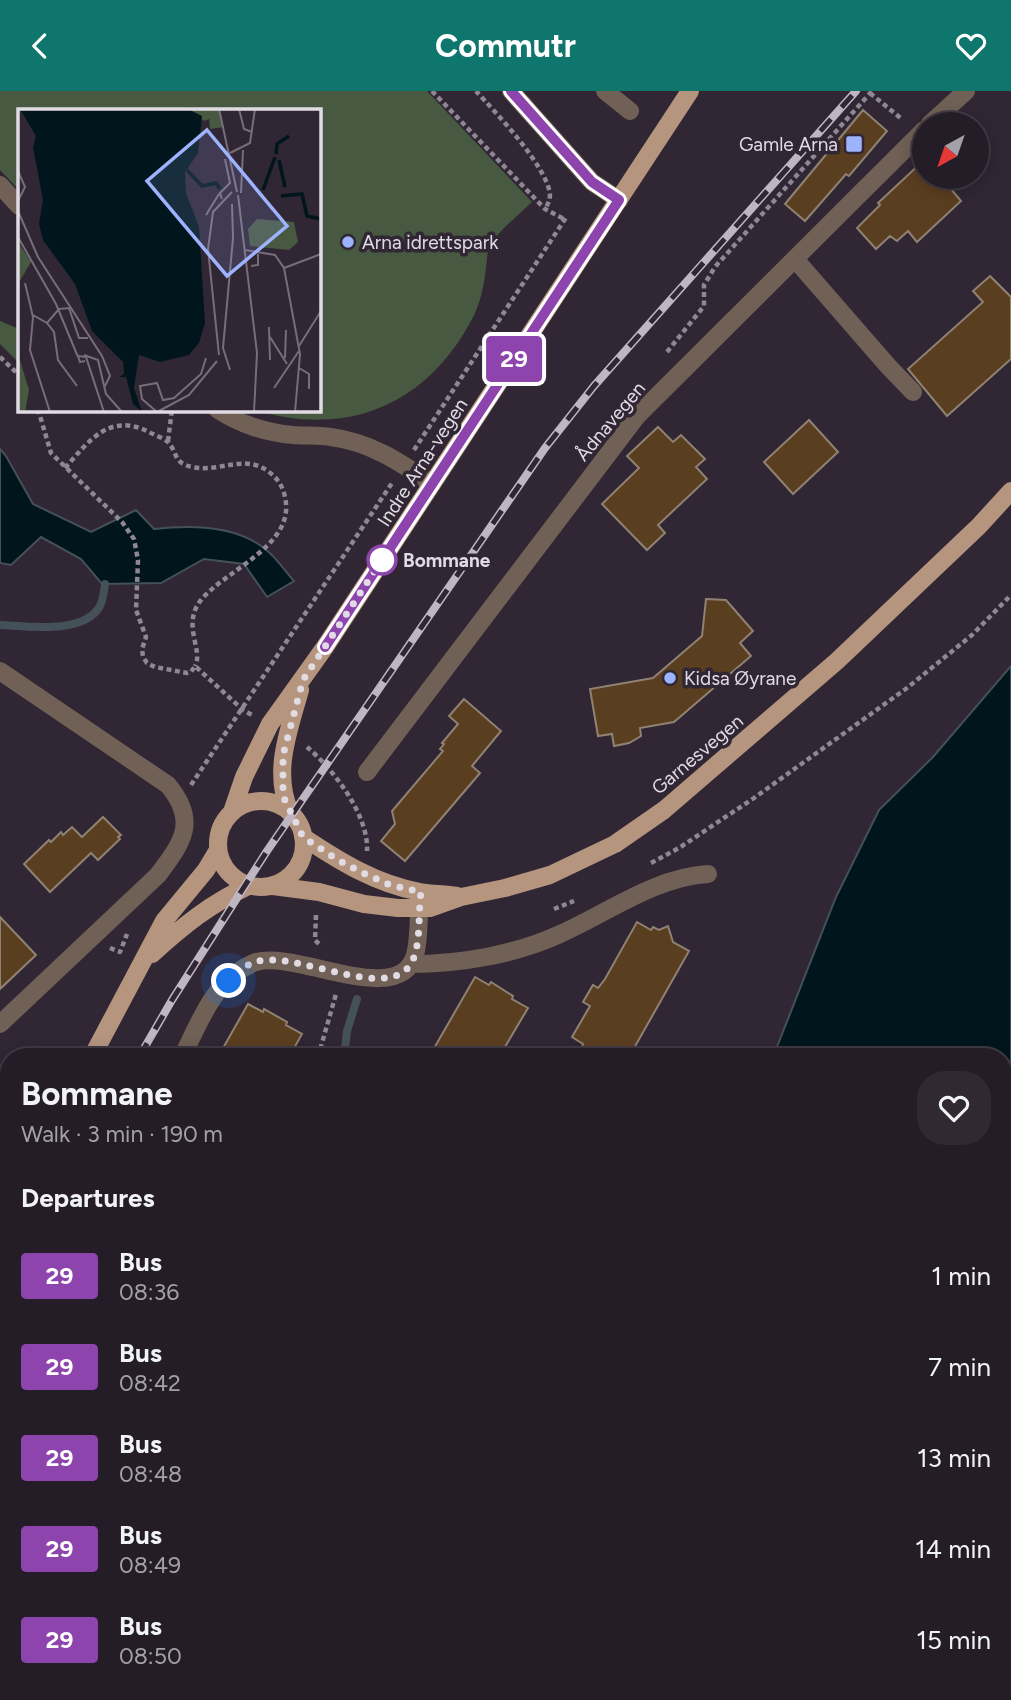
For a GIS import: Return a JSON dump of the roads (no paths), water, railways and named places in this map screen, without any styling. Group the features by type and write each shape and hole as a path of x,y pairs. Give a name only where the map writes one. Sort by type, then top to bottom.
{"main road":[{"name":"Indre Arna-vegen","path":"232,812 256,750 270,724 303,680 690,91"},
{"name":"Garnesvegen","path":"273,886 398,908 420,900 461,897 505,888 550,875 615,844 664,810 837,661 979,526 1011,491"},
{"name":"Indre Arna-vegen","path":"290,812 283,796 283,755 303,680"},
{"path":"97,1048 164,921 206,870 218,850 220,829 232,812 258,801 278,805 290,812 303,837 303,852 298,867 287,878 273,886 250,885 237,880 226,870 218,850"},
{"name":"Garnesvegen","path":"303,837 338,860 420,900"},
{"path":"142,964 191,919 220,899 250,885"}],"street":[{"path":"511,91 592,182 619,200"},
{"path":"606,91 630,111"},
{"name":"Ådnavegen","path":"944,112 966,91"},
{"name":"Ådnavegen","path":"367,772 637,416 912,143"},
{"path":"0,185 18,205"},
{"path":"795,259 914,392"},
{"path":"221,411 240,422 277,433 330,437 361,444 383,452 432,484"},
{"path":"0,671 168,785 181,801 185,816 183,836 174,855 158,875 0,1024"},
{"path":"411,964 436,964 486,957 533,945 661,885 689,875 708,874"},
{"path":"187,1048 218,990 239,971 257,962 280,961 367,979 393,978 406,972 415,956 420,900"}],"water":[{"path":"0,449 33,504 91,532 136,510 154,529 197,527 226,531 253,541 265,549 294,581 267,597 244,564 204,559 161,583 102,584 81,559 41,537 11,565 0,563"},
{"path":"1011,666 1011,1048 777,1048 836,897 879,810 933,757"}],"waterway":[{"path":"0,625 54,627 81,621 92,615 100,606 105,584"},
{"path":"345,1048 347,1031 357,999"}],"railway":[{"path":"144,1048 267,851 545,448 594,386 856,91"}],"place":[{"name":"Gamle Arna","path":"854,144"},
{"name":"Arna idrettspark","path":"348,242"},
{"name":"Bommane","path":"382,560"},
{"name":"Kidsa Øyrane","path":"670,678"}]}
